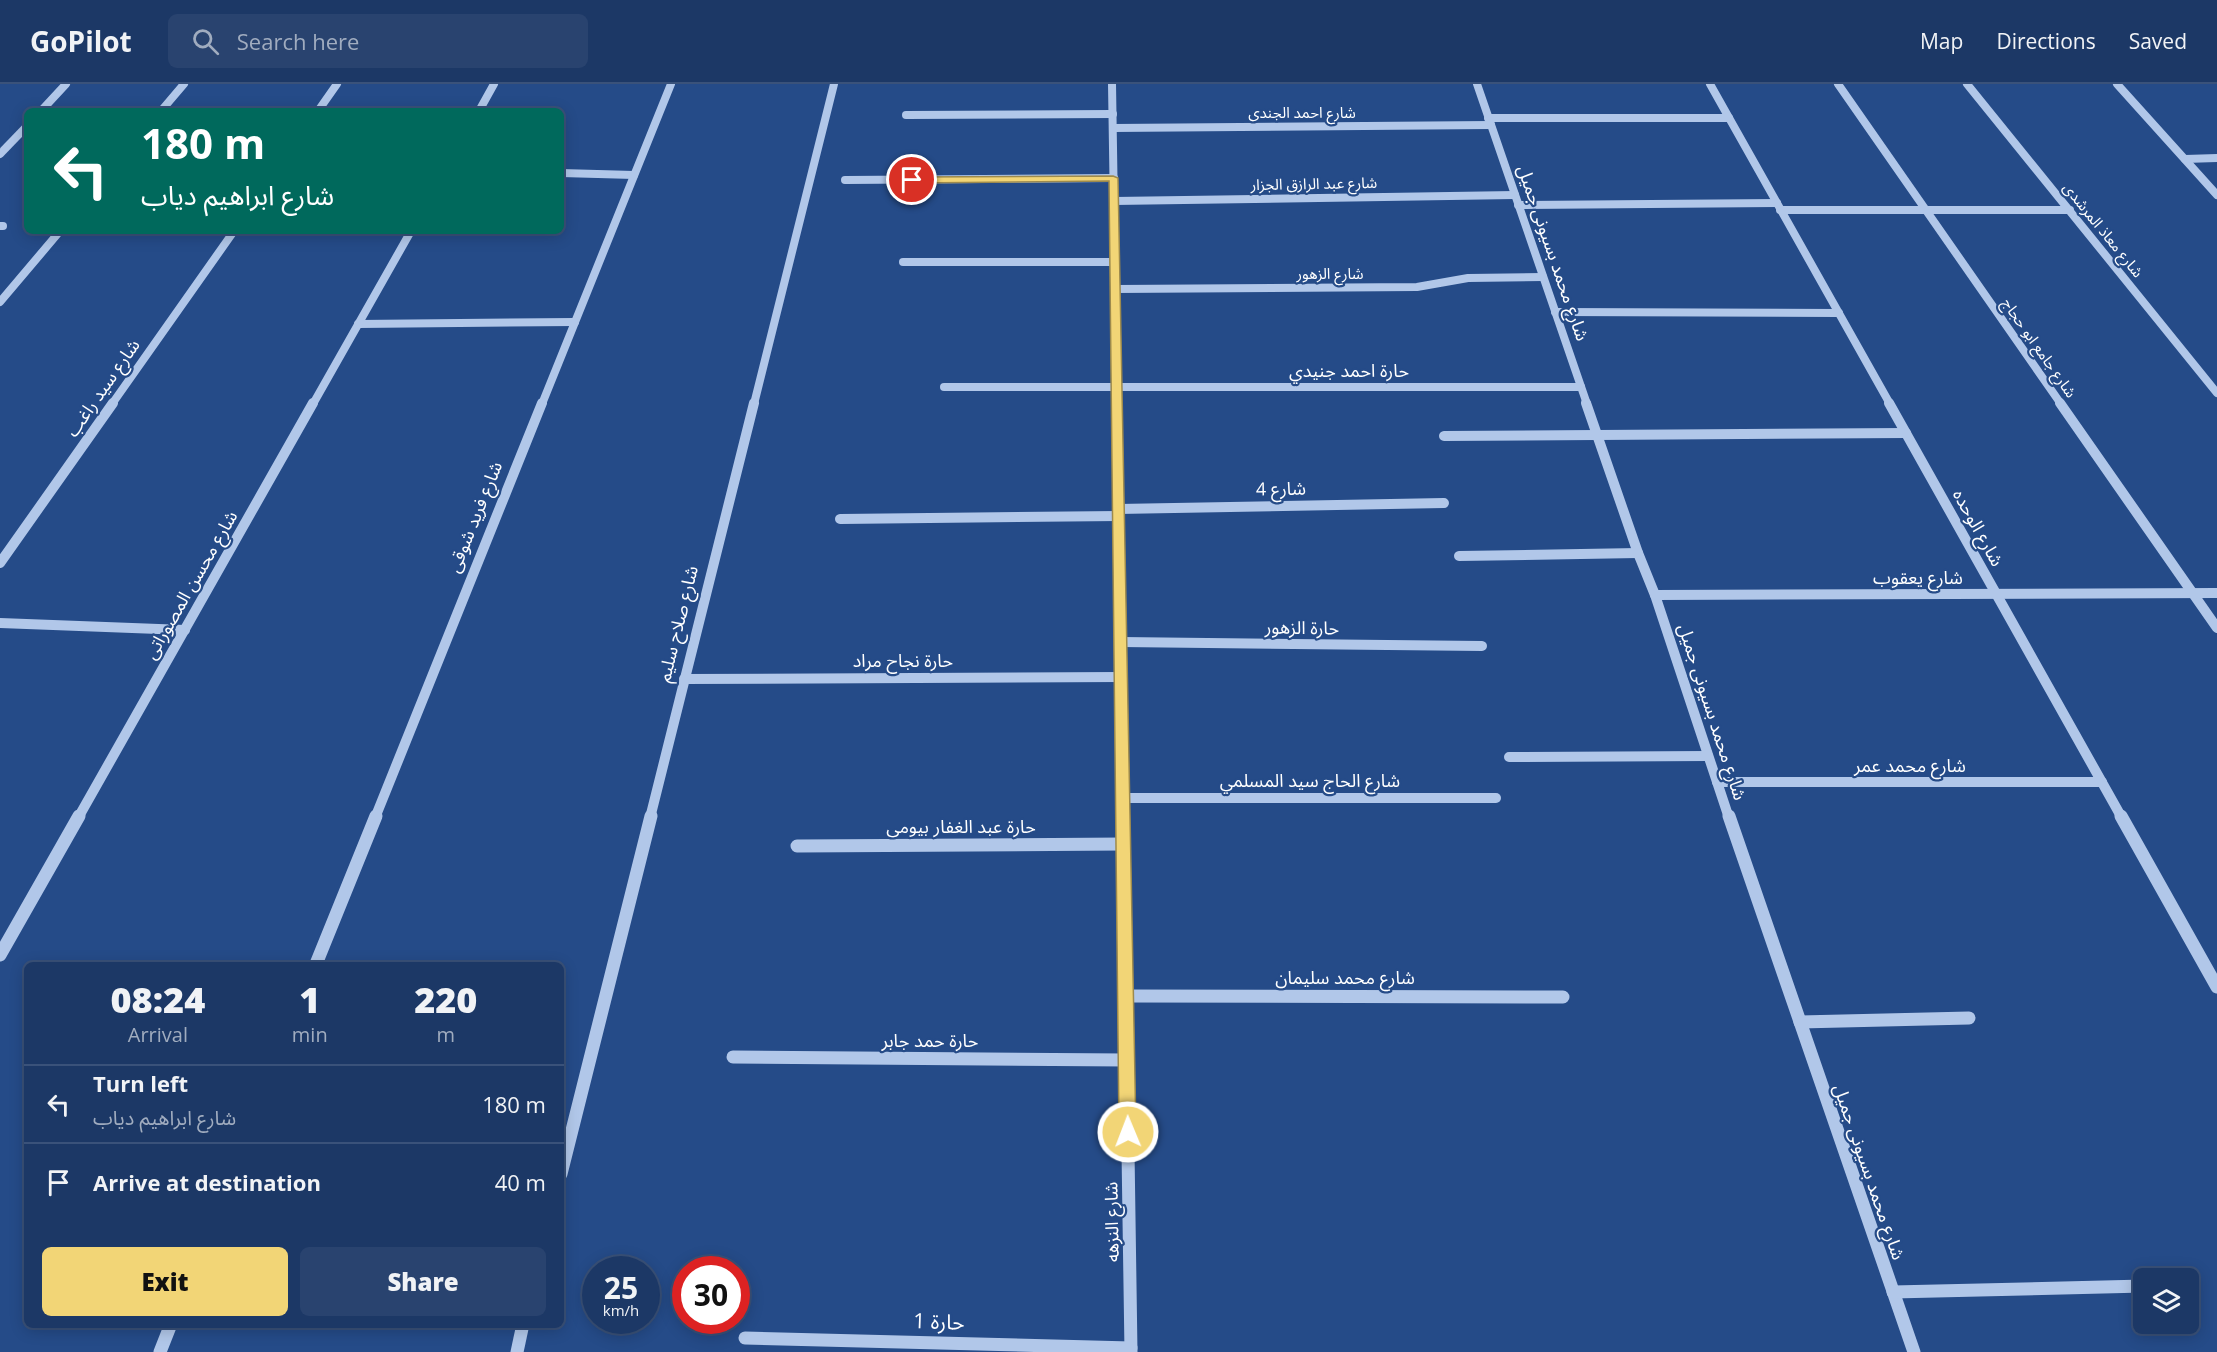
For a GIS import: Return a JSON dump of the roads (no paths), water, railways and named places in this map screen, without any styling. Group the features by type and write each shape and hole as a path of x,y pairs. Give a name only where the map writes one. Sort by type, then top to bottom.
{"street":[{"path":"44,108 66,84"},
{"path":"164,108 184,84"},
{"path":"320,108 337,84"},
{"path":"481,108 494,84"},
{"name":"شارع فريد شوقى","path":"317,962 671,84"},
{"name":"شارع صلاح سليم","path":"564,1162 834,84"},
{"name":"شارع النزهه","path":"1112,84 1131,1350"},
{"name":"شارع محمد بسيونى جميل","path":"1477,84 1914,1352"},
{"name":"شارع الوحده","path":"1710,84 2217,987"},
{"name":"شارع جامع ابو حجاج","path":"1838,84 2217,628"},
{"name":"شارع معاذ المرشدى","path":"1967,84 2217,393"},
{"path":"2117,84 2217,195"},
{"path":"906,115 1113,114"},
{"name":"شارع احمد الجندى","path":"1113,128 1729,118"},
{"path":"0,154 24,129"},
{"path":"2185,159 2217,158"},
{"path":"564,173 634,175"},
{"path":"845,180 1113,178"},
{"name":"شارع عبد الرازق الجزار","path":"1114,201 1517,200 1926,210 2070,210"},
{"path":"0,302 57,234"},
{"name":"شارع سيد راغب","path":"0,563 232,234"},
{"name":"شارع محسن المصوراتى","path":"0,955 409,234"},
{"path":"903,262 1115,262"},
{"name":"شارع الزهور","path":"1115,289 1417,287 1467,278 1544,277"},
{"path":"1555,312 1839,313"},
{"path":"358,324 575,322"},
{"name":"حارة احمد جنيدي","path":"944,387 1581,387"},
{"path":"1444,436 1906,433"},
{"name":"شارع 4","path":"840,519 1444,503"},
{"path":"1459,556 1638,553"},
{"name":"شارع يعقوب","path":"1655,595 2217,593"},
{"path":"0,623 185,630"},
{"name":"حارة الزهور","path":"1121,642 1482,646"},
{"name":"حارة نجاح مراد","path":"684,679 1121,677"},
{"path":"1509,757 1708,756"},
{"name":"شارع محمد عمر","path":"1718,782 2102,782"},
{"name":"شارع الحاج سيد المسلمي","path":"1123,798 1496,798"},
{"name":"حارة عبد الغفار بيومى","path":"797,846 1124,844"},
{"name":"شارع محمد سليمان","path":"1126,996 1563,997"},
{"path":"1800,1022 1969,1018"},
{"name":"حارة حمد جابر","path":"733,1057 1126,1060"},
{"path":"1893,1292 2133,1286"},
{"path":"160,1352 169,1328"},
{"path":"516,1352 522,1328"},
{"name":"حارة 1","path":"745,1338 1131,1350"}]}
